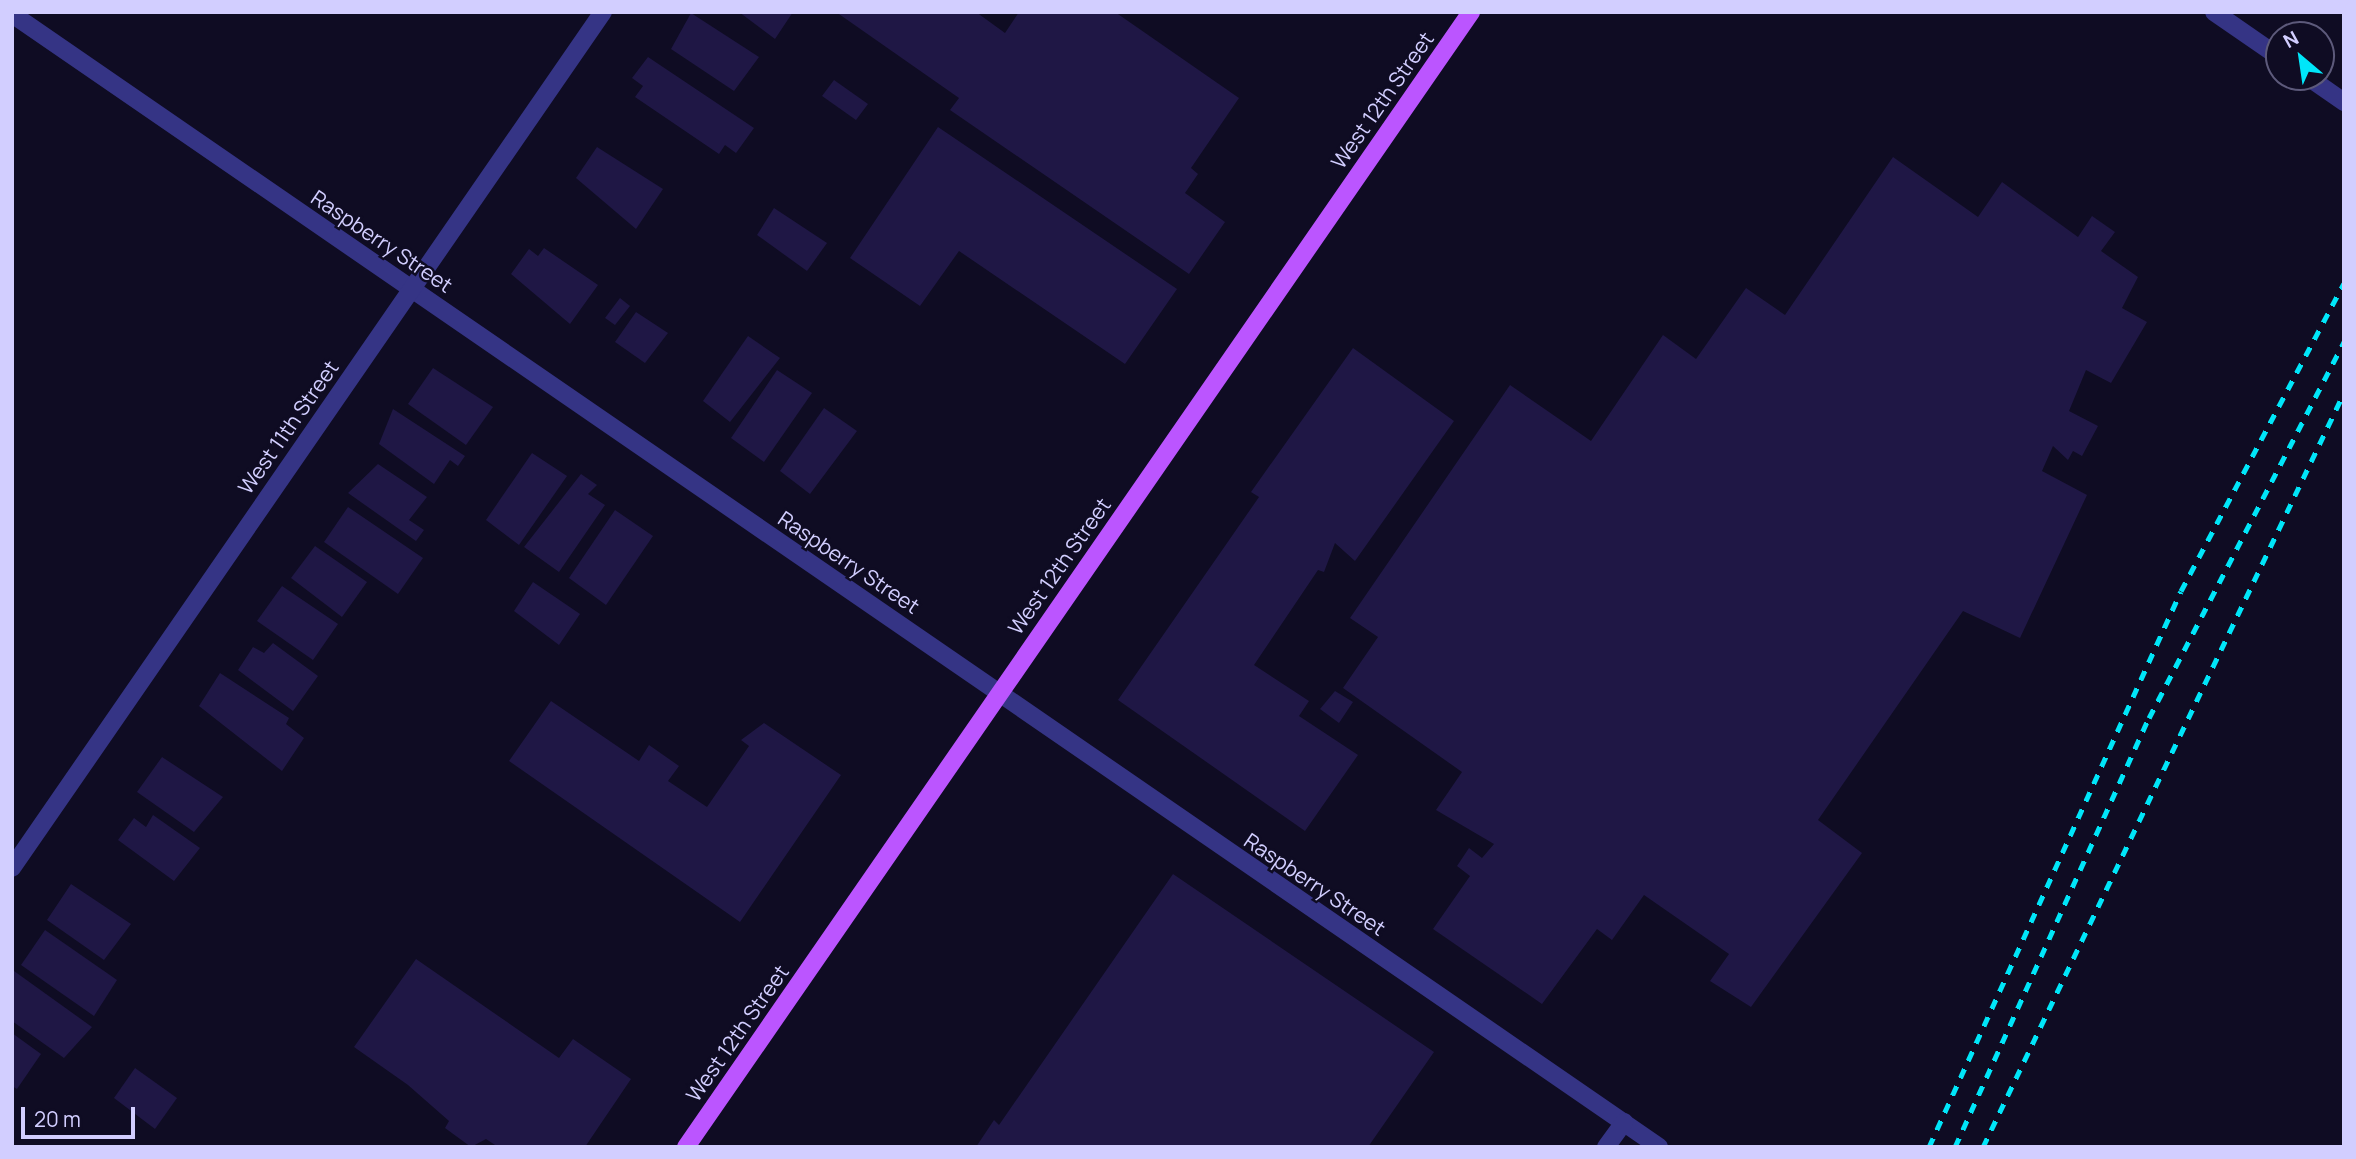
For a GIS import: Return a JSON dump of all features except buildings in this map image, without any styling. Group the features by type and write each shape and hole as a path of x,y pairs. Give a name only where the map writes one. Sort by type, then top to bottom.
{"main road":[{"name":"West 12th Street","path":"686,1147 1471,12"}],"street":[{"name":"West 11th Street","path":"12,868 603,12"},
{"path":"2214,12 2265,47"},
{"name":"Raspberry Street","path":"12,14 1660,1147"},
{"path":"2328,91 2344,102"},
{"path":"1606,1147 1624,1122"}],"railway":[{"path":"1929,1147 2181,591 2344,283"},
{"path":"1955,1147 2149,718 2344,342"},
{"path":"1983,1147 2344,393"}]}
